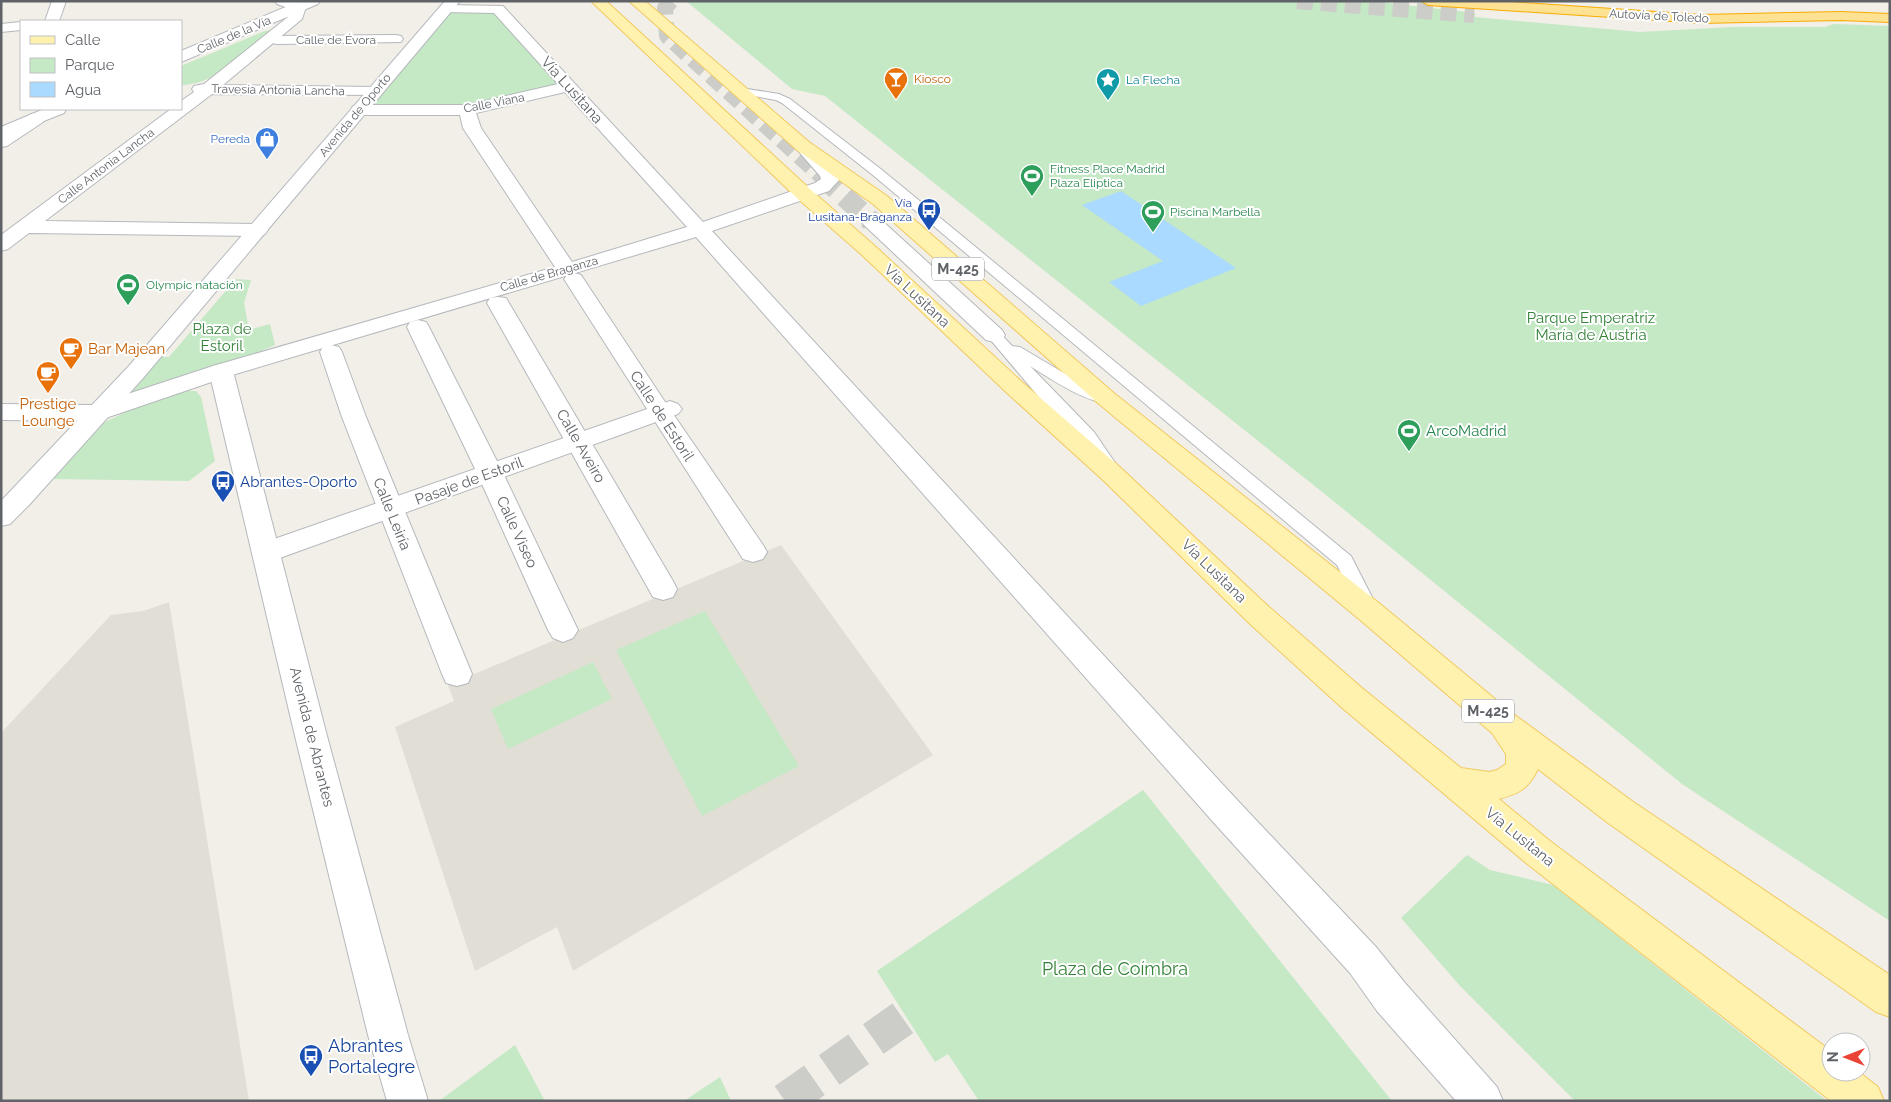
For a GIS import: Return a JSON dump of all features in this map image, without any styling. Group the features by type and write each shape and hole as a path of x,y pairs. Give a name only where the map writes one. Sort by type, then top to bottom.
{"highway":[{"name":"Autovía de Toledo","path":"1428,1 1667,17 1890,18"},
{"name":"Autovía de Toledo","path":"1638,1 1652,2"},
{"path":"1803,3 1890,7"},
{"path":"1753,4 1820,4"},
{"path":"1474,15 1618,28 1651,29 1749,24 1774,17"}],"main road":[{"name":"Vía Lusitana","path":"598,1 804,194 869,251 1014,387 1113,475 1266,622 1350,697 1538,852 1864,1101"},
{"path":"636,1 804,146"},
{"name":"M-425","path":"804,146 880,200 1107,399 1369,611 1501,722 1620,812 1890,998"},
{"path":"1450,780 1482,787 1506,783 1519,773 1523,761 1519,748 1501,722"}],"street":[{"path":"52,20 59,1"},
{"path":"282,1 306,4"},
{"name":"Calle de la Vía","path":"182,57 306,4"},
{"name":"Calle Antonia Lancha","path":"182,109 295,19 306,4"},
{"name":"Vía Lusitana","path":"450,5 498,9 1227,813 1363,960 1391,997 1483,1101"},
{"name":"Avenida de Oporto","path":"1,517 20,499 136,372 450,5"},
{"path":"1,28 20,26"},
{"name":"Calle de Évora","path":"277,40 396,40"},
{"name":"Calle Viana","path":"359,110 467,110 568,87"},
{"name":"Travesía Antonia Lancha","path":"182,88 375,92"},
{"path":"1,133 56,110"},
{"name":"Calle Antonia Lancha","path":"1,245 180,110"},
{"path":"467,110 472,128 570,274"},
{"path":"1,142 37,118"},
{"name":"Calle de Braganza","path":"221,371 570,274 804,194 822,187 830,180 823,168 804,146"},
{"path":"871,220 994,336"},
{"path":"25,227 258,230"},
{"name":"Calle de Estoril","path":"570,274 665,412 753,552"},
{"name":"Calle Aveiro","path":"498,303 580,442 663,589"},
{"name":"Calle Viseo","path":"418,327 563,630"},
{"name":"Calle Leiría","path":"331,352 390,509 457,674"},
{"name":"Avenida de Oporto","path":"97,414 119,404 221,371"},
{"name":"Avenida de Abrantes","path":"221,371 311,736 383,1016 408,1101"},
{"path":"1,412 97,414"},
{"name":"Pasaje de Estoril","path":"267,552 665,412"}],"lane":[{"path":"741,91 778,97 786,101 878,173 1344,561 1369,611"},
{"path":"994,336 1068,383 1107,399"},
{"path":"994,336 1044,392 1088,436 1101,453 1113,475"}],"shaded area":[{"path":"781,545 933,755 573,971 557,927 475,971 395,727 454,701 448,685"},
{"path":"169,602 249,1101 1,1101 1,733 111,615 143,611"}],"green space":[{"name":"Parque Emperatriz María de Austria","path":"686,1 1371,1 1475,13 1475,17 1640,32 1732,27 1825,27 1834,24 1890,26 1890,921 1682,784 1326,495 825,96 792,89"},
{"path":"447,9 498,9 568,87 467,110 359,110"},
{"path":"274,30 242,57 219,73 207,79 182,85 182,66 265,31"},
{"name":"Plaza de Estoril","path":"236,279 251,280 244,303 249,330 270,324 275,345 217,369 129,394 159,357 169,357"},
{"path":"180,391 196,391 201,397 215,461 189,481 52,479 105,422 147,402"},
{"path":"705,611 799,766 702,816 616,650"},
{"path":"593,662 612,699 508,749 491,709"},
{"name":"Plaza de Coímbra","path":"1143,790 1392,1101 979,1101 948,1054 935,1062 877,971"},
{"path":"1467,855 1490,870 1553,885 1827,1101 1575,1101 1461,987 1401,918"},
{"path":"515,1045 545,1101 439,1101"},
{"path":"720,1077 731,1101 684,1101"}],"water":[{"name":"Piscina Marbella","path":"1121,191 1236,268 1141,306 1109,282 1163,261 1082,205"}],"tunnel":[{"path":"671,1 665,8 667,36 822,177"},
{"path":"1297,1 1474,15"},
{"path":"821,175 871,221"},
{"path":"785,1101 906,1016"}],"place":[{"name":"Kiosco","path":"896,100"},
{"name":"La Flecha","path":"1108,101"},
{"name":"Pereda","path":"267,160"},
{"name":"Fitness Place Madrid Plaza Eliptica","path":"1032,197"},
{"name":"Vía Lusitana-Braganza","path":"929,231"},
{"name":"Piscina Marbella","path":"1153,233"},
{"name":"Olympic natación","path":"128,306"},
{"name":"Bar Majean","path":"71,370"},
{"name":"Prestige Lounge","path":"48,394"},
{"name":"ArcoMadrid","path":"1409,452"},
{"name":"Abrantes-Oporto","path":"223,503"},
{"name":"Abrantes Portalegre","path":"311,1077"}]}
